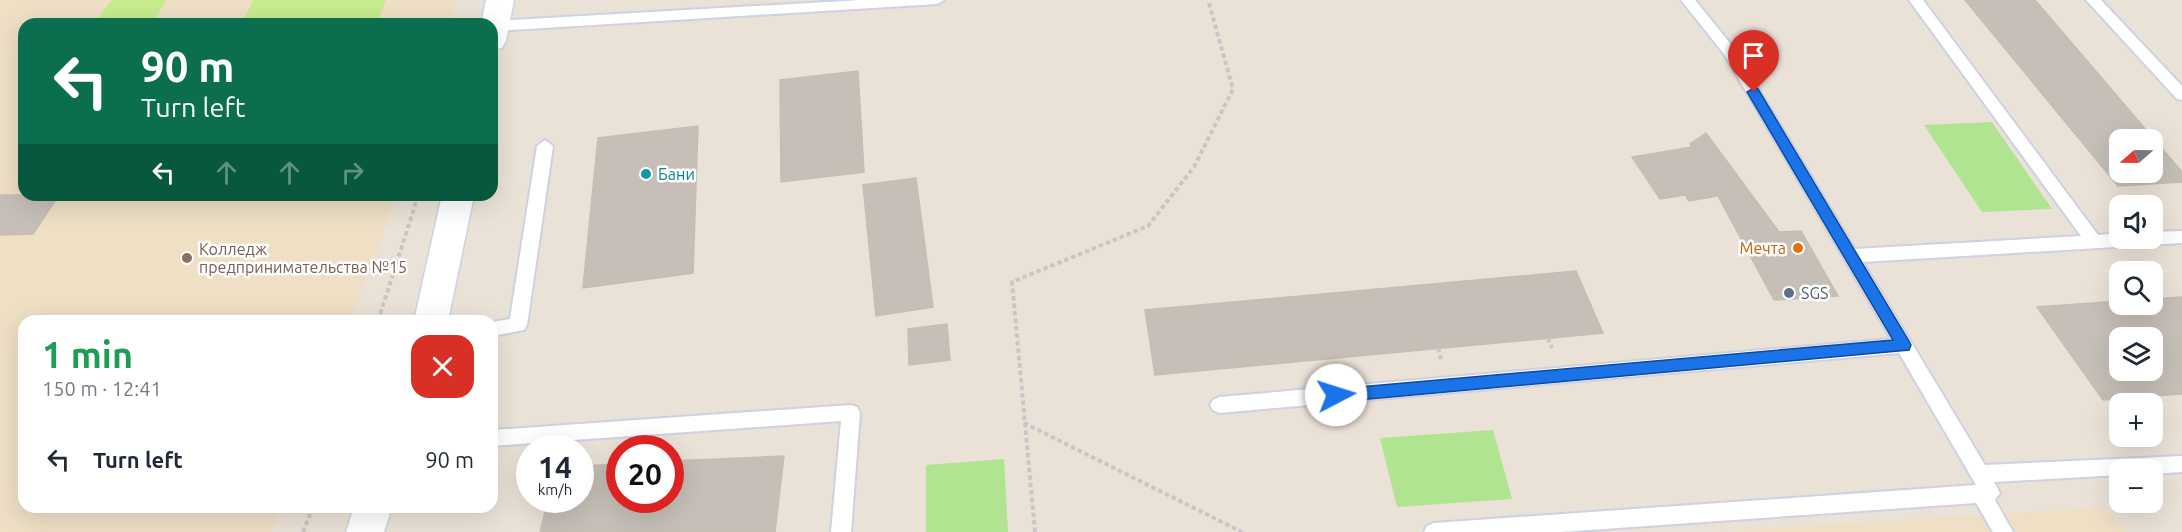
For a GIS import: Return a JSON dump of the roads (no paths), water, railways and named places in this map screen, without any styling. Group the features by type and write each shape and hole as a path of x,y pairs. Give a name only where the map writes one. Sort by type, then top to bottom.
{"street":[{"path":"432,315 457,201"},
{"path":"365,532 372,513"}],"lane":[{"path":"498,22 937,0"},
{"path":"1434,532 1514,529 1991,493 1729,51 1688,0"},
{"path":"1916,0 2094,242"},
{"path":"2093,0 2182,95"},
{"path":"498,327 518,325 545,146"},
{"path":"2163,238 2182,237"},
{"path":"1850,256 2109,241"},
{"path":"1220,405 1904,345"},
{"path":"498,438 851,413 841,532"},
{"path":"1979,474 2182,464"},
{"path":"1981,494 2003,532"}],"place":[{"name":"Бани","path":"646,174"},
{"name":"Мечта","path":"1798,248"},
{"name":"Колледж предпринимательства №15","path":"187,258"},
{"name":"SGS","path":"1789,293"}]}
